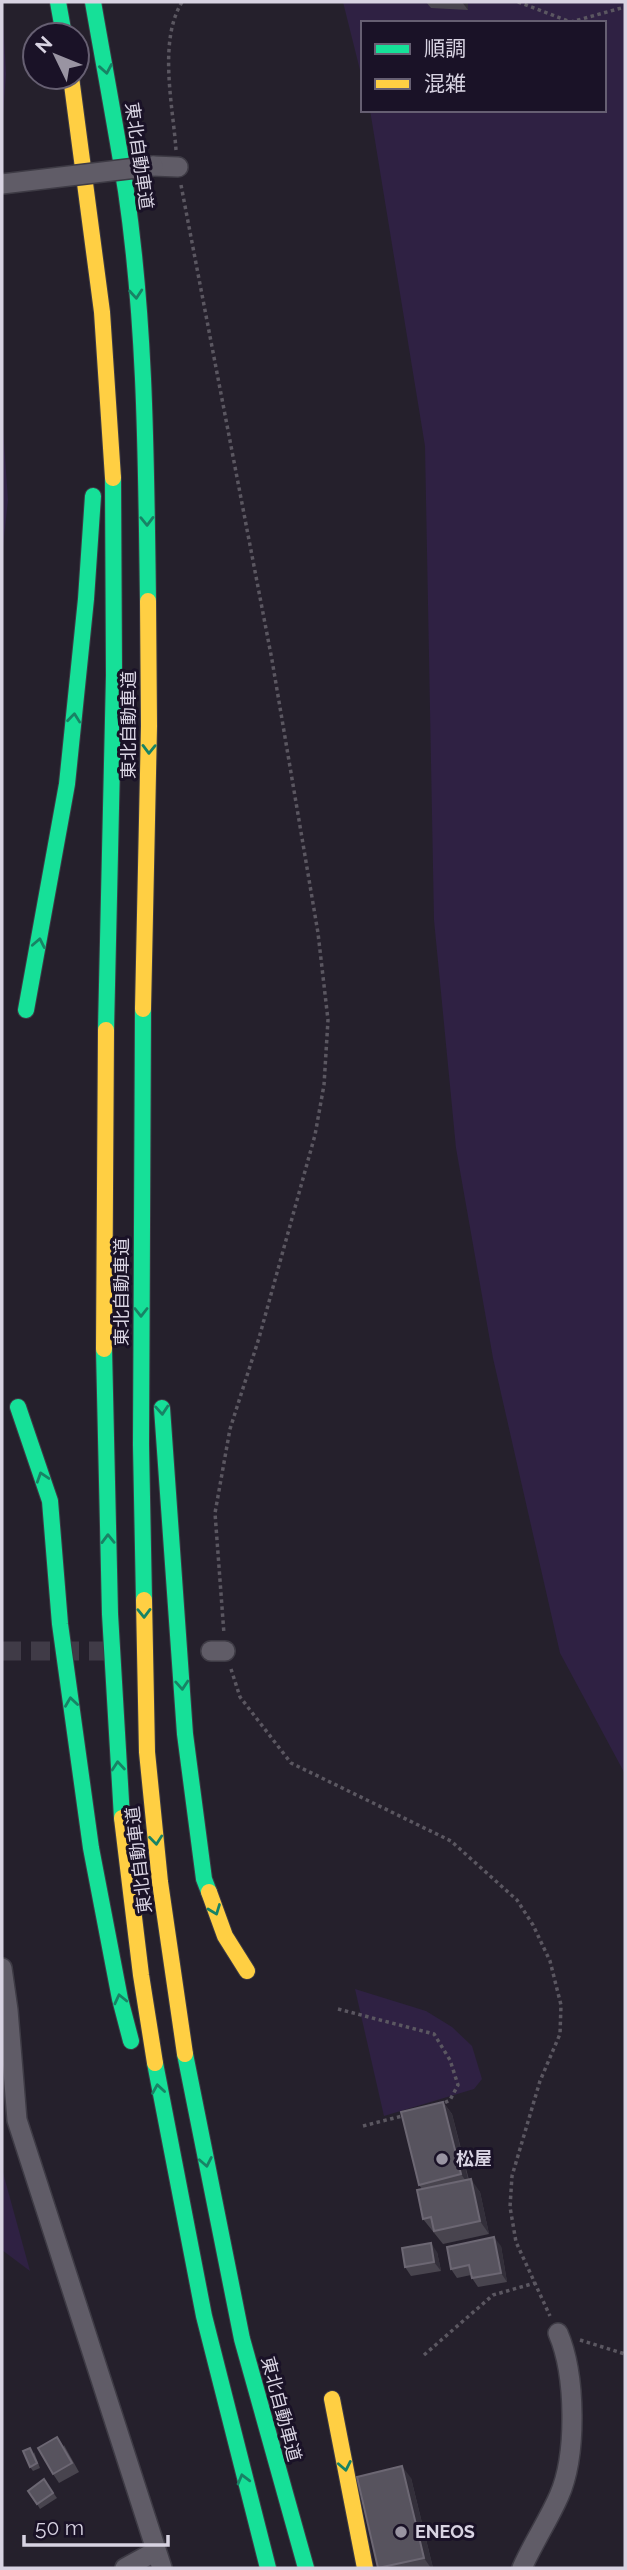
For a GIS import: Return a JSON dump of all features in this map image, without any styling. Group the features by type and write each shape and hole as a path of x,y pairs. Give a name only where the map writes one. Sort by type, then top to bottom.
{"highway":[{"path":"58,2 61,21"},
{"name":"東北自動車道","path":"93,2 126,192 139,325 146,451 149,726 141,1097 141,1445 146,1740 160,1882 178,2017 242,2339 306,2568"},
{"name":"東北自動車道","path":"73,91 104,330 112,452 116,590 116,726 106,1043 104,1224 106,1446 116,1744 129,1887 168,2149 210,2350 268,2568"},
{"path":"26,1010 67,785 86,599 104,330"},
{"path":"141,1097 158,1346"},
{"path":"161,1388 185,1734 204,1879 225,1936 247,1971"},
{"path":"18,1407 50,1501 60,1624 91,1848 120,1999 134,2053"},
{"path":"144,2093 210,2350"},
{"path":"332,2399 365,2568"}],"street":[{"path":"2,184 153,166 178,167"},
{"path":"2,1968 8,2010 16,2120 159,2560 125,2568"},
{"path":"522,2568 560,2494 569,2463 572,2395 566,2353 558,2333"}],"path":[{"path":"182,2 175,12 168,40 178,167 272,660 318,933 328,1020 324,1085 315,1135 259,1338 230,1429 215,1513 218,1651 240,1697 291,1763 452,1841 517,1900 533,1925 550,1961 561,2005 560,2034 540,2081 512,2176 510,2207 516,2242 558,2333 625,2354"},
{"path":"518,2 568,21"},
{"path":"575,21 625,7"},
{"path":"338,2009 434,2034 450,2060 458,2085 450,2100 435,2107"},
{"path":"363,2126 411,2113"},
{"path":"425,2355 493,2295 535,2283"}],"shaded area":[{"path":"2,2 6,74 2,129"},
{"path":"343,2 625,2 625,1774 560,1653 493,1358 456,1148 434,920 425,446 370,112 606,112 606,21 361,21 361,74"},
{"path":"2,414 8,500 2,556"},
{"path":"355,1989 426,2011 452,2027 472,2046 482,2079 474,2089 384,2116"},
{"path":"2,2169 30,2271 2,2250"}],"building":[{"path":"443,2102 461,2174 419,2185 401,2112"},
{"path":"471,2179 480,2221 434,2231 431,2217 423,2219 417,2190"},
{"path":"494,2237 501,2273 472,2278 469,2265 451,2269 447,2247"},
{"path":"431,2243 434,2262 405,2267 402,2248"},
{"path":"57,2437 72,2463 53,2474 38,2448"},
{"path":"30,2448 37,2463 30,2467 23,2451"},
{"path":"402,2466 424,2558 378,2568 357,2477"},
{"path":"44,2479 53,2493 37,2504 28,2491"}],"tunnel":[{"path":"2,1651 120,1651"}],"traffic: fast":[{"path":"58,2 61,21"},
{"path":"93,2 126,191 138,293 144,396 148,601"},
{"path":"106,1030 114,675 113,478"},
{"path":"26,1010 67,784 86,599 93,496"},
{"path":"143,1009 141,1445 144,1600"},
{"path":"104,1349 110,1614 122,1818"},
{"path":"18,1407 50,1501 60,1624 91,1848 120,1999 131,2041"},
{"path":"162,1408 185,1734 204,1879 209,1892"},
{"path":"185,2054 242,2339 306,2568"},
{"path":"155,2063 204,2316 268,2568"}],"traffic: slow":[{"path":"73,91 102,312 113,478"},
{"path":"143,1009 149,726 148,601"},
{"path":"104,1349 106,1030"},
{"path":"144,1600 147,1752 160,1882 185,2054"},
{"path":"122,1818 141,1975 155,2063"},
{"path":"209,1892 225,1936 247,1971"},
{"path":"332,2399 365,2568"}],"place":[{"name":"松屋","path":"442,2159"},
{"name":"ENEOS","path":"401,2532"}]}
